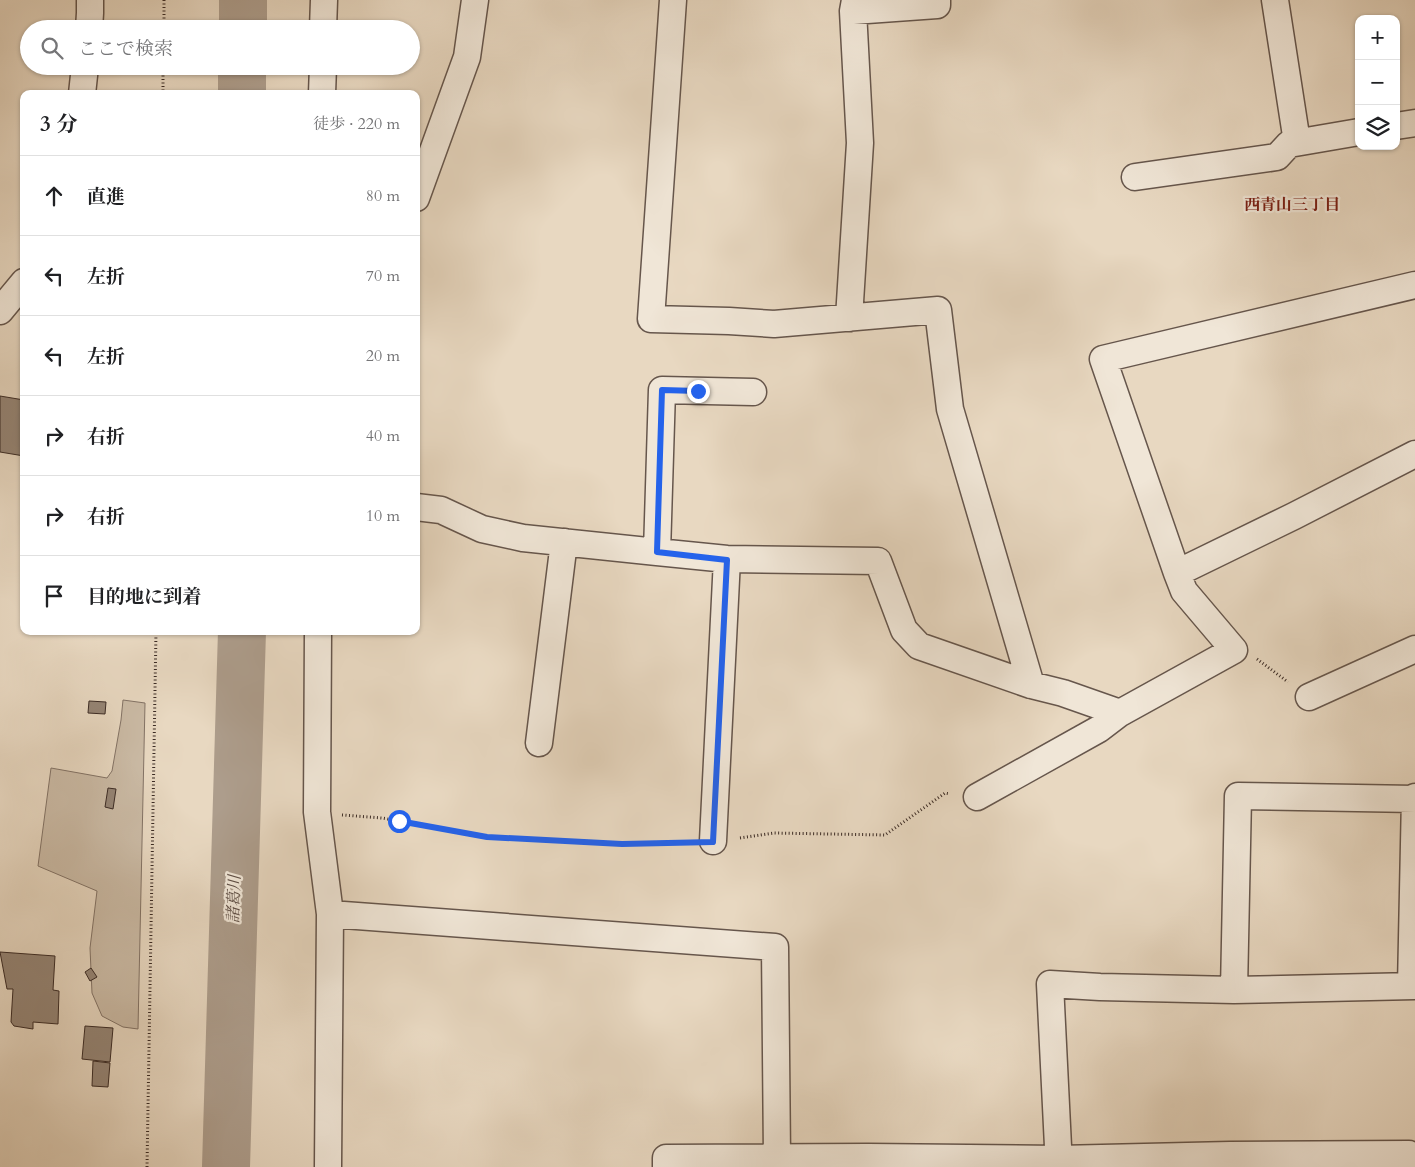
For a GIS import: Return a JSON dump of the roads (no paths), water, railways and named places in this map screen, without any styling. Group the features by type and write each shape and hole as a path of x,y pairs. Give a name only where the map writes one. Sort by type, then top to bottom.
{"street":[{"path":"90,0 90,20"},
{"path":"323,20 324,0"},
{"path":"420,187 467,57 475,0"},
{"path":"673,0 651,319 774,324 938,310 950,409 1032,685"},
{"path":"849,318 860,143 854,6 937,5 937,0"},
{"path":"1275,0 1298,142"},
{"path":"82,90 84,75"},
{"path":"322,90 323,75"},
{"path":"1400,125 1415,122"},
{"path":"1135,177 1277,157 1289,144 1355,133"},
{"path":"977,797 1099,728 1120,713 1234,650 1184,591 1103,359 1415,285"},
{"path":"0,311 20,287"},
{"path":"657,552 662,390 753,392"},
{"path":"1177,573 1415,454"},
{"path":"420,507 441,510 482,529 522,538 727,560 878,561 904,630 918,646 1120,713"},
{"path":"539,743 564,542"},
{"path":"713,842 727,560"},
{"path":"318,635 317,812 330,914 328,1167"},
{"path":"1308,697 1415,649"},
{"path":"1060,1163 1050,984 1234,990 1413,986 1415,798 1238,796 1234,990"},
{"path":"330,914 775,947 777,1158"},
{"path":"666,1167 666,1158 1060,1163 1231,1161 1409,1154 1409,1167"}],"waterway":[{"name":"諸葛川","path":"243,0 243,20"},
{"name":"諸葛川","path":"242,75 242,90"},
{"name":"諸葛川","path":"226,1167 242,635"}],"district":[{"name":"西青山三丁目","path":"1292,205"}]}
